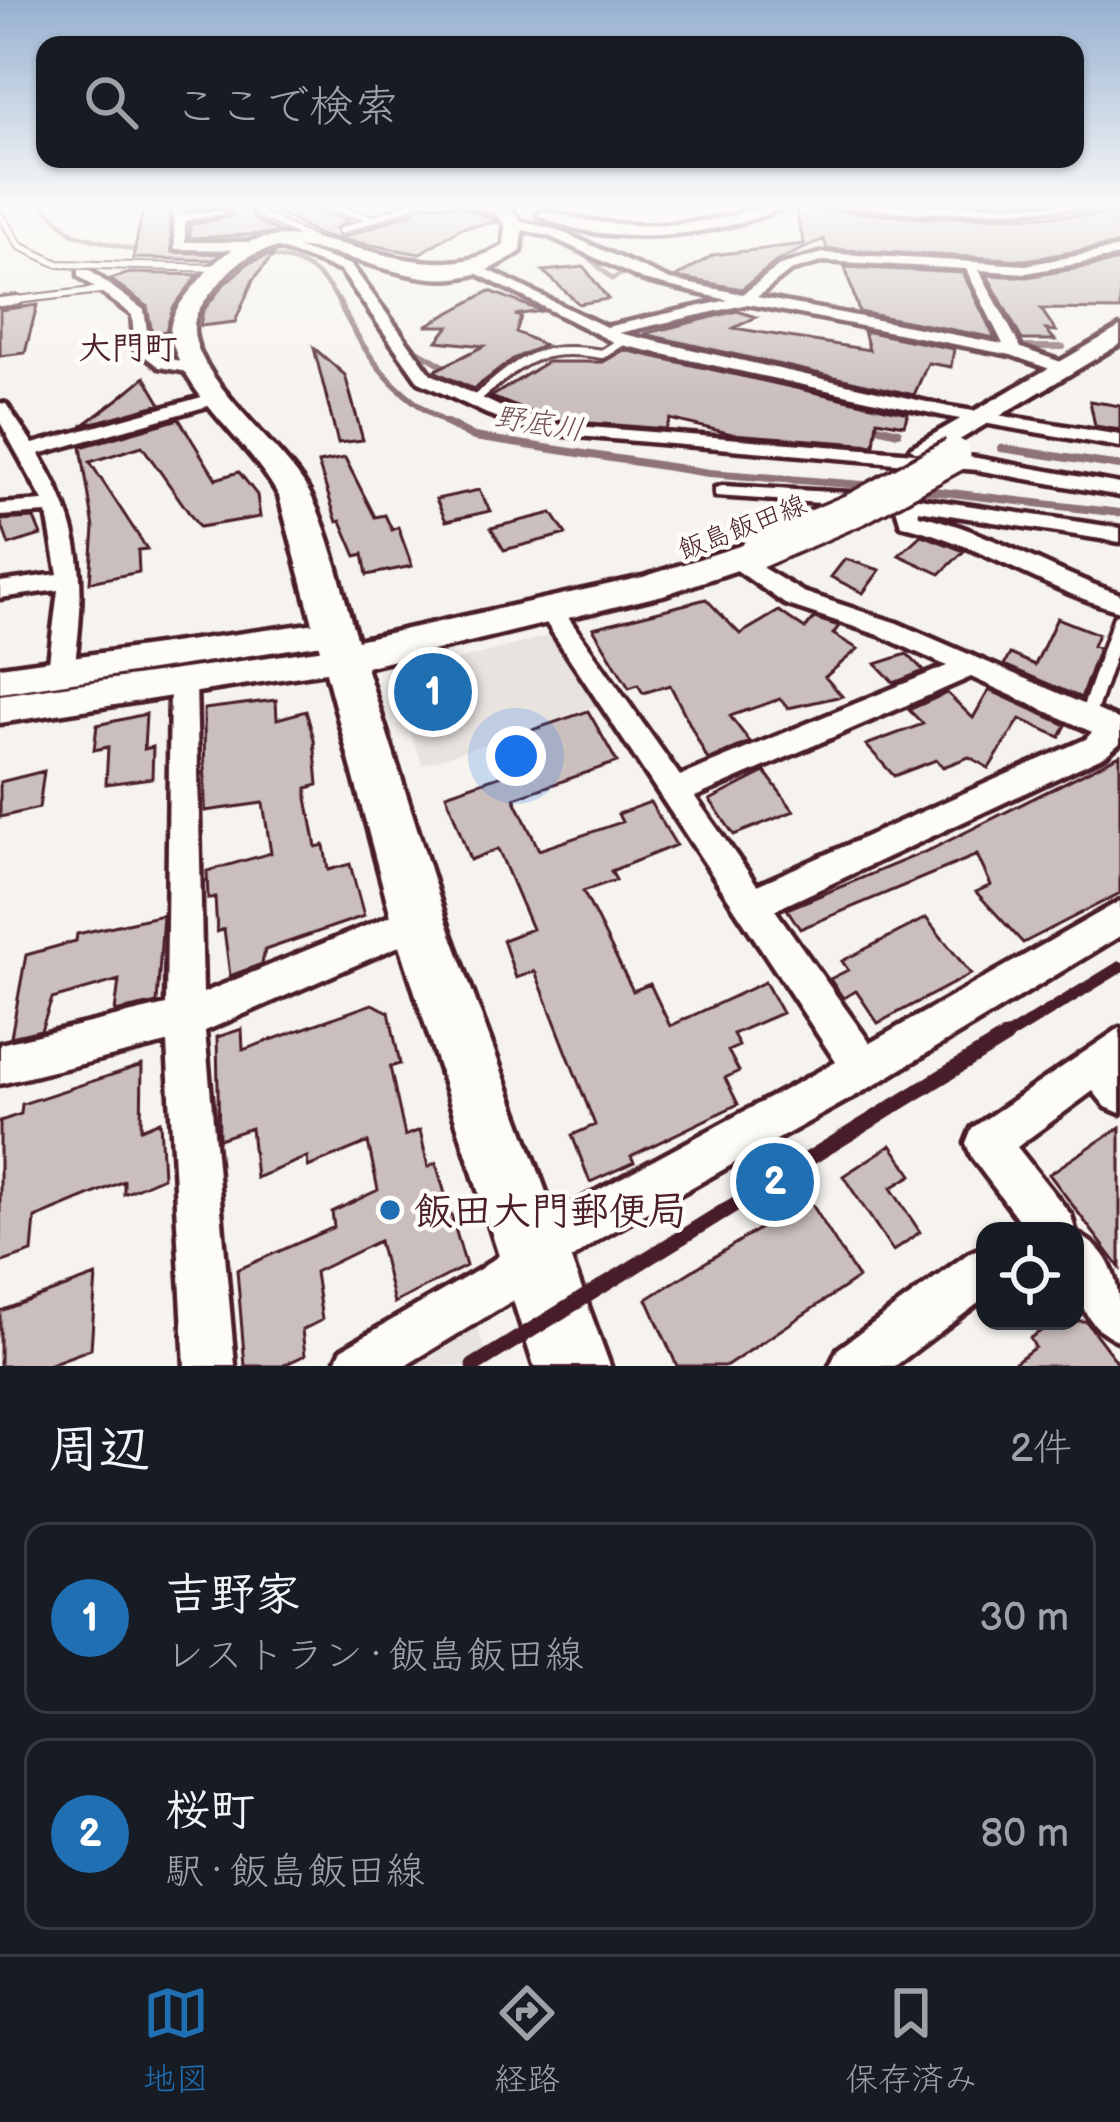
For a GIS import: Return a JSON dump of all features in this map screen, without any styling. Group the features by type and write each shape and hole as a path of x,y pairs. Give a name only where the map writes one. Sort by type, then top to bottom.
{"main road":[{"path":"224,269 182,320 184,342 207,385 280,464 295,496 335,646 419,920 572,1366"},
{"name":"飯島飯田線","path":"335,646 551,612 858,508 939,451 973,416 1120,334"},
{"name":"飯島飯田線","path":"939,451 1006,421 1120,354"},
{"name":"飯島飯田線","path":"335,646 628,569 742,548"}],"street":[{"path":"347,269 425,377 472,402 549,429 597,437 977,464 1120,490"},
{"path":"475,269 623,341 973,416 1120,441"},
{"path":"622,269 742,302 1015,351 1061,368"},
{"path":"602,332 742,302 784,269"},
{"path":"972,269 1015,351"},
{"path":"84,273 139,314 141,346 207,385"},
{"path":"30,451 207,385"},
{"path":"0,408 30,451 72,544 73,580 61,670"},
{"path":"722,492 905,502 1120,535"},
{"path":"905,502 909,520 943,527 1056,581 1120,603"},
{"path":"0,510 55,506"},
{"path":"742,548 794,598 974,665 1106,726 1096,747 754,904"},
{"path":"0,590 73,580"},
{"path":"551,612 864,1069"},
{"path":"0,680 61,670 335,646"},
{"path":"0,709 183,683 335,646"},
{"path":"676,791 974,665"},
{"path":"183,683 185,1020 210,1366"},
{"path":"359,1366 496,1285 532,1256 864,1069 1120,917"},
{"path":"0,1064 185,1020 419,920"},
{"path":"1044,1222 988,1143 1112,1068"},
{"path":"1084,1273 1120,1318"},
{"path":"855,1366 976,1276"}],"lane":[{"path":"74,269 84,273 120,269"},
{"path":"0,302 101,290"},
{"path":"472,402 532,353 565,348 602,354 623,341"},
{"path":"1106,726 1120,620"}],"shaded area":[{"path":"552,635 599,705 422,765 397,692 405,674"},
{"path":"476,1323 490,1366 412,1366"}],"building":[{"path":"241,269 262,269 235,322 200,326 203,311"},
{"path":"585,269 608,299 579,304 543,271"},
{"path":"690,269 767,269 742,289 676,277"},
{"path":"846,269 963,273 995,338 859,312"},
{"path":"1075,269 1120,269 1120,310 1041,309 1056,331 1046,330 1055,340 1022,340 987,275 1027,277"},
{"path":"130,273 198,275 173,308 166,331 152,333 147,306 110,279"},
{"path":"490,291 541,311 515,315 521,317 516,332 544,345 513,359 474,389 434,371 484,346 437,341 449,326 425,326"},
{"path":"37,305 25,353 0,356 0,310"},
{"path":"737,311 756,317 734,328 869,350 864,331 954,349 951,367 928,363 914,395 644,334"},
{"path":"314,348 345,375 363,440 338,443"},
{"path":"624,350 908,413 904,425 877,420 874,445 732,434 670,419 666,429 552,420 491,397 547,362 603,362"},
{"path":"145,377 161,404 82,426 117,400"},
{"path":"1090,401 1120,406 1120,430 1095,426"},
{"path":"179,419 216,479 239,472 257,495 260,517 199,527 142,446 90,462 147,549 138,550 139,572 90,582 94,528 81,447"},
{"path":"345,458 375,517 385,515 392,530 398,527 412,566 367,575 363,554 356,556 341,521 337,522 318,463"},
{"path":"479,490 490,511 446,521 436,499"},
{"path":"552,513 566,534 504,550 491,528"},
{"path":"34,518 41,535 9,545 0,520"},
{"path":"921,535 964,551 940,574 899,555"},
{"path":"845,559 880,570 863,593 831,577"},
{"path":"706,599 740,634 779,611 805,629 814,618 839,626 833,634 858,649 825,677 842,696 788,708 780,699 730,716 750,742 708,760 670,685 643,693 638,685 629,688 593,628"},
{"path":"1057,618 1098,634 1093,646 1099,648 1081,698 1004,665 1010,654 1035,665"},
{"path":"907,654 924,671 894,683 876,664"},
{"path":"455,673 464,694 411,710 403,689"},
{"path":"989,690 1066,725 1060,737 1020,719 989,768 969,757 943,767 936,760 894,776 866,745 923,724 909,710 947,693 973,718"},
{"path":"276,700 277,719 306,711 318,785 307,788 316,847 324,845 328,870 350,864 364,916 265,950 262,964 230,976 224,929 217,932 215,897 208,899 207,871 271,853 263,803 205,811 204,709"},
{"path":"588,711 617,762 514,798 539,850 622,822 618,814 650,802 676,845 611,871 616,880 583,891 633,991 650,984 670,1026 765,982 782,1013 733,1034 739,1046 728,1051 739,1071 725,1078 738,1104 631,1156 634,1162 590,1182 572,1135 595,1125 535,971 516,978 503,940 532,929 498,849 470,860 446,794 514,771 499,741"},
{"path":"146,714 144,749 153,747 152,778 106,784 108,747 94,750 97,725"},
{"path":"1120,755 1120,893 1023,943 976,892 991,885 977,855 800,929 787,909 932,849"},
{"path":"44,771 39,808 0,817 0,782"},
{"path":"765,772 794,811 734,835 710,800"},
{"path":"163,915 157,1003 115,1012 119,980 52,999 41,1030 11,1037 26,955 76,941 77,934"},
{"path":"926,918 971,974 878,1023 856,991 843,998 830,979 848,970 842,961"},
{"path":"372,1004 389,1012 400,1064 390,1067 405,1136 420,1130 428,1167 436,1163 466,1266 394,1303 379,1241 315,1272 322,1320 302,1330 305,1355 282,1366 245,1366 237,1270 334,1227 332,1212 378,1190 368,1142 308,1167 307,1157 256,1178 251,1128 219,1139 217,1037 242,1029 243,1050"},
{"path":"142,1065 141,1129 160,1121 163,1177 124,1194 124,1181 35,1218 32,1252 0,1263 0,1121 21,1114 22,1104"},
{"path":"1120,1127 1120,1268 1049,1174"},
{"path":"891,1145 912,1175 891,1188 920,1232 893,1251 843,1176"},
{"path":"808,1198 858,1278 727,1366 677,1366 647,1299"},
{"path":"96,1276 91,1349 45,1366 0,1366 0,1311"},
{"path":"1086,1321 1120,1366 1010,1366 1035,1347 1030,1338 1043,1330 1084,1330"}],"waterway":[{"name":"野底川","path":"308,269 328,285 339,303"},
{"path":"601,269 612,279 623,273"},
{"name":"野底川","path":"338,300 384,373 447,423"},
{"path":"409,346 451,370"},
{"path":"1022,347 1063,347"},
{"name":"野底川","path":"447,423 474,437 709,473 876,486"},
{"name":"野底川","path":"447,423 452,426"},
{"path":"873,426 865,424 898,432"},
{"path":"1001,448 1120,466"},
{"name":"野底川","path":"917,489 1120,513"}],"railway":[{"path":"1001,1040 1120,967"},
{"path":"473,1366 1006,1037"}],"place":[{"name":"吉野家","path":"433,692"},
{"name":"桜町","path":"775,1182"},
{"name":"飯田大門郵便局","path":"390,1210"}],"district":[{"name":"大門町","path":"128,347"}]}
